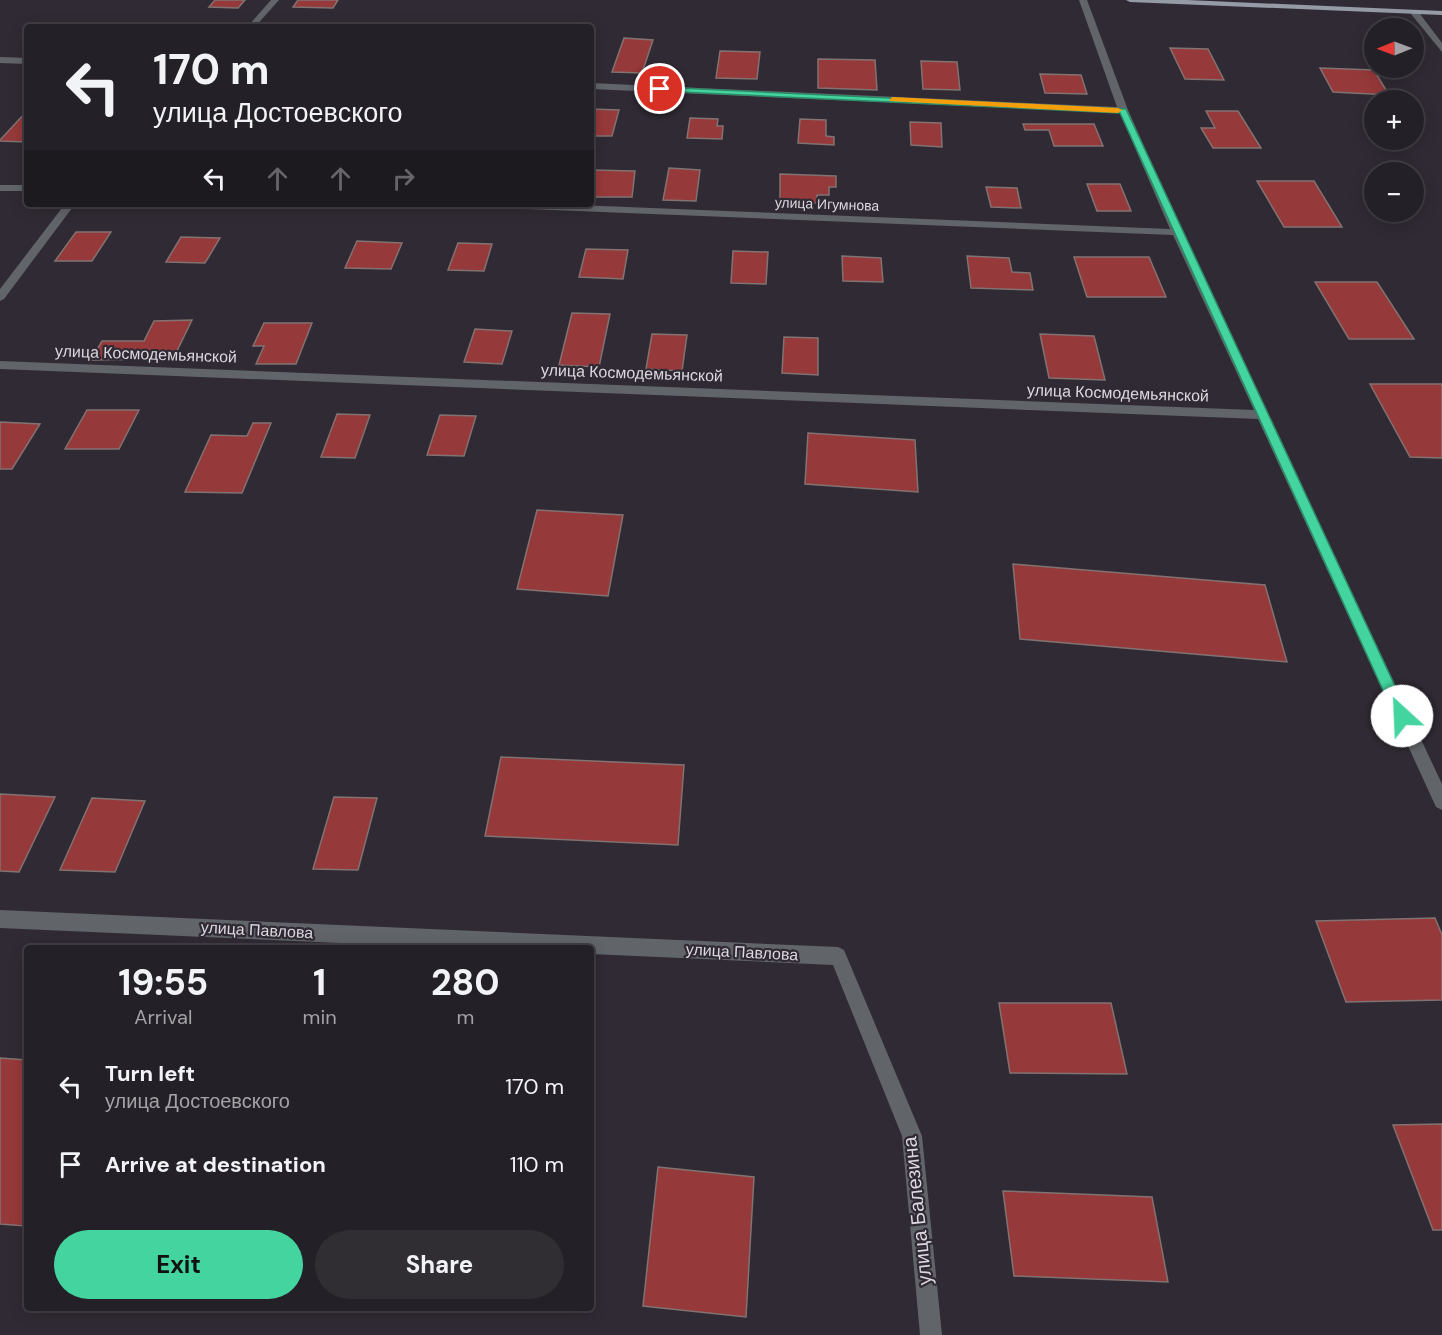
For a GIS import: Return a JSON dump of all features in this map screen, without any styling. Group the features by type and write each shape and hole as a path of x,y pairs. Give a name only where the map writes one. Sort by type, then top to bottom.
{"main road":[{"path":"1130,0 1442,13"}],"street":[{"path":"254,24 275,0"},
{"path":"1083,0 1124,110 1177,232 1442,802"},
{"path":"1414,12 1442,49"},
{"path":"0,60 24,61"},
{"path":"594,86 1124,110"},
{"path":"0,188 24,188"},
{"path":"0,297 68,207"},
{"name":"улица Игумнова","path":"551,207 1177,232"},
{"name":"улица Космодемьянской","path":"0,365 1263,415"},
{"name":"улица Павлова","path":"0,919 589,945"},
{"name":"улица Павлова","path":"594,945 838,956"},
{"name":"улица Балезина","path":"838,956 912,1136 931,1335"}],"building":[{"path":"215,0 245,0 238,8 209,7"},
{"path":"298,0 338,0 333,8 293,7"},
{"path":"624,38 653,40 642,73 612,72"},
{"path":"1170,48 1208,49 1224,80 1185,79"},
{"path":"720,51 760,52 757,79 716,78"},
{"path":"818,59 875,60 877,90 818,88"},
{"path":"921,61 957,62 960,90 923,89"},
{"path":"1320,68 1364,70 1364,78 1379,78 1386,90 1364,90 1364,94 1333,92"},
{"path":"1040,74 1081,75 1087,94 1045,93"},
{"path":"594,109 619,110 612,136 594,136"},
{"path":"1206,111 1238,111 1261,148 1213,148 1201,128 1215,128"},
{"path":"24,114 24,142 0,140"},
{"path":"690,118 718,119 717,126 723,126 722,139 687,138"},
{"path":"800,119 826,120 826,136 834,137 834,145 798,143"},
{"path":"910,122 941,123 942,147 911,145"},
{"path":"1023,124 1094,124 1103,146 1054,146 1049,130 1025,130"},
{"path":"669,168 700,170 696,201 663,200"},
{"path":"594,170 635,171 632,197 594,197"},
{"path":"780,174 836,176 836,187 829,187 829,195 817,195 817,203 780,202"},
{"path":"1257,181 1314,181 1342,227 1284,227"},
{"path":"1087,184 1120,184 1131,211 1097,211"},
{"path":"986,187 1017,188 1021,208 991,207"},
{"path":"76,232 111,232 92,261 55,261"},
{"path":"181,237 220,238 205,263 166,262"},
{"path":"357,241 402,243 391,269 345,268"},
{"path":"458,243 492,244 484,271 448,270"},
{"path":"586,249 628,250 623,279 579,277"},
{"path":"733,251 768,252 766,284 731,283"},
{"path":"842,256 881,258 883,282 843,281"},
{"path":"967,256 1009,258 1012,272 1030,273 1033,290 971,288"},
{"path":"1074,257 1149,257 1166,297 1087,297"},
{"path":"1315,282 1377,282 1414,339 1349,339"},
{"path":"572,313 610,314 599,367 559,365"},
{"path":"192,320 173,359 91,360 102,341 144,341 154,321"},
{"path":"264,323 312,323 296,364 256,364 264,346 253,346"},
{"path":"475,329 512,331 502,364 464,362"},
{"path":"652,334 687,335 682,371 646,369"},
{"path":"1040,334 1094,336 1105,380 1049,378"},
{"path":"784,337 818,338 818,375 782,373"},
{"path":"1370,384 1442,384 1442,458 1410,457"},
{"path":"87,410 139,410 119,449 65,449"},
{"path":"337,414 370,415 355,458 321,457"},
{"path":"440,415 476,416 464,456 427,455"},
{"path":"0,422 40,424 12,469 0,469"},
{"path":"253,423 271,423 242,493 185,492 211,435 247,436"},
{"path":"808,433 915,440 918,492 805,484"},
{"path":"537,510 623,515 608,596 517,589"},
{"path":"1013,564 1265,585 1287,662 1020,639"},
{"path":"501,757 684,765 678,845 485,836"},
{"path":"0,794 55,797 19,872 0,871"},
{"path":"334,797 377,798 358,870 313,869"},
{"path":"92,798 145,801 115,872 60,870"},
{"path":"1435,918 1442,935 1442,1000 1346,1002 1316,921"},
{"path":"999,1003 1111,1003 1127,1074 1010,1073"},
{"path":"0,1058 24,1060 24,1226 0,1224"},
{"path":"1442,1124 1442,1230 1433,1230 1393,1125"},
{"path":"658,1167 754,1177 746,1317 643,1306"},
{"path":"1003,1191 1152,1197 1168,1282 1014,1276"}],"slow traffic":[{"path":"892,100 1118,110"}],"route":[{"path":"660,89 1124,110 1177,232 1402,716"}]}
